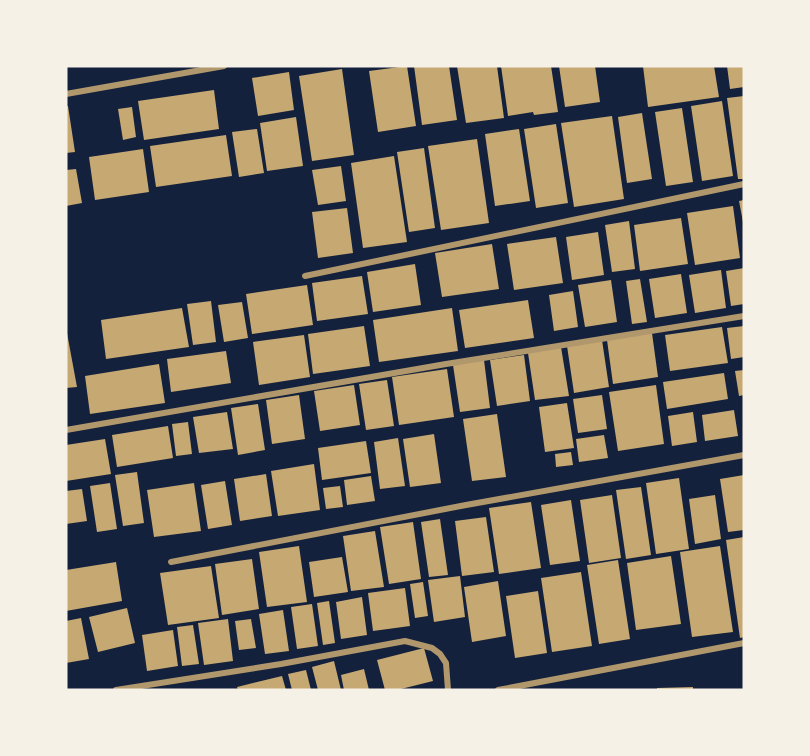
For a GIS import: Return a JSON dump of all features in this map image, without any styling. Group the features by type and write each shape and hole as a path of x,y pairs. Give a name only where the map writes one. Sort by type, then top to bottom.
{"street":[{"path":"66,94 224,66"},
{"path":"305,276 744,184"},
{"path":"66,430 458,362 744,316"},
{"path":"171,562 455,507 744,455"},
{"path":"116,690 405,642 432,648 440,654 446,663 448,690"},
{"path":"498,690 744,644"}],"building":[{"path":"407,66 416,126 378,132 369,71"},
{"path":"414,66 449,66 457,120 422,125"},
{"path":"457,66 497,66 504,118 466,123"},
{"path":"501,66 551,66 558,112 534,115 533,112 508,116"},
{"path":"559,66 595,66 600,102 565,107"},
{"path":"643,66 714,66 719,97 648,107"},
{"path":"727,66 744,66 744,87 730,89"},
{"path":"342,69 354,155 312,161 299,76"},
{"path":"289,72 294,110 258,116 252,78"},
{"path":"214,90 219,129 144,140 138,101"},
{"path":"744,96 744,179 738,179 727,98"},
{"path":"722,101 733,176 702,181 691,106"},
{"path":"66,106 68,106 75,152 66,153"},
{"path":"132,107 136,137 123,140 118,109"},
{"path":"682,108 693,182 666,186 655,112"},
{"path":"642,113 652,179 627,183 618,117"},
{"path":"612,116 624,199 574,207 561,123"},
{"path":"296,117 303,166 267,171 260,123"},
{"path":"556,124 568,203 536,208 524,129"},
{"path":"257,129 264,173 239,177 232,132"},
{"path":"519,129 530,201 495,206 485,134"},
{"path":"226,135 232,176 156,187 150,146"},
{"path":"477,139 489,223 441,230 428,146"},
{"path":"424,148 435,228 409,232 397,152"},
{"path":"143,149 149,192 95,200 89,157"},
{"path":"394,156 407,242 363,248 351,163"},
{"path":"341,166 346,201 318,205 312,170"},
{"path":"76,169 82,203 66,206 66,170"},
{"path":"744,200 744,221 743,222 739,201"},
{"path":"733,206 740,258 695,265 687,213"},
{"path":"347,208 353,253 318,258 312,212"},
{"path":"681,218 688,264 640,271 634,225"},
{"path":"629,221 635,269 612,272 605,225"},
{"path":"598,232 604,275 572,280 566,237"},
{"path":"556,237 563,283 514,290 507,244"},
{"path":"492,244 499,289 442,297 435,253"},
{"path":"415,264 421,305 373,312 367,272"},
{"path":"744,268 744,304 731,306 726,271"},
{"path":"721,270 726,308 695,313 689,275"},
{"path":"681,274 687,313 655,318 649,279"},
{"path":"362,276 368,314 317,321 312,283"},
{"path":"640,279 647,322 632,324 626,281"},
{"path":"611,280 617,322 585,327 578,285"},
{"path":"307,285 313,325 252,334 246,294"},
{"path":"573,291 578,327 554,331 549,295"},
{"path":"528,300 534,338 465,348 459,310"},
{"path":"211,301 216,342 193,345 187,304"},
{"path":"242,302 248,338 224,342 218,305"},
{"path":"182,308 189,347 106,359 101,320"},
{"path":"452,308 458,351 379,362 373,320"},
{"path":"364,326 370,366 313,374 308,334"},
{"path":"744,326 744,357 731,359 727,328"},
{"path":"722,327 728,363 670,371 665,335"},
{"path":"67,333 77,387 66,388"},
{"path":"652,333 658,377 613,384 607,340"},
{"path":"304,335 310,377 259,385 253,342"},
{"path":"602,340 609,387 574,393 567,346"},
{"path":"561,347 569,396 535,400 528,353"},
{"path":"226,351 231,383 171,392 167,359"},
{"path":"524,355 530,401 497,406 490,360"},
{"path":"484,360 490,408 460,412 453,365"},
{"path":"159,364 165,403 90,414 85,376"},
{"path":"447,369 454,417 399,425 392,377"},
{"path":"744,370 744,395 739,396 735,371"},
{"path":"724,373 728,399 667,409 663,382"},
{"path":"387,380 394,426 366,430 359,384"},
{"path":"354,385 360,425 320,431 314,391"},
{"path":"656,385 664,444 618,451 609,392"},
{"path":"299,395 305,439 272,444 266,400"},
{"path":"602,395 607,429 578,433 573,399"},
{"path":"567,403 574,448 545,452 539,407"},
{"path":"258,404 265,450 238,455 231,408"},
{"path":"734,410 738,436 705,441 702,415"},
{"path":"227,412 233,449 199,453 193,417"},
{"path":"693,412 697,442 672,446 668,416"},
{"path":"497,414 506,477 472,481 463,419"},
{"path":"188,422 192,454 176,456 172,424"},
{"path":"168,426 173,458 117,467 112,435"},
{"path":"434,434 441,483 410,487 403,439"},
{"path":"604,435 608,458 579,462 576,439"},
{"path":"398,438 405,486 380,489 374,442"},
{"path":"105,439 111,474 66,481 66,445"},
{"path":"366,441 371,473 322,480 318,448"},
{"path":"571,452 573,465 556,467 555,454"},
{"path":"314,464 320,510 278,516 271,471"},
{"path":"137,472 144,523 123,526 115,475"},
{"path":"266,474 272,516 240,521 234,479"},
{"path":"744,475 744,530 728,532 720,479"},
{"path":"371,476 375,501 347,505 344,480"},
{"path":"679,478 689,549 656,554 646,483"},
{"path":"225,481 232,525 208,529 201,485"},
{"path":"110,483 117,529 97,532 90,486"},
{"path":"194,483 201,531 154,537 147,490"},
{"path":"340,486 343,507 326,509 323,488"},
{"path":"641,487 651,555 626,559 616,490"},
{"path":"82,489 87,521 66,524 66,491"},
{"path":"612,495 621,558 589,563 580,500"},
{"path":"715,495 721,539 695,544 689,499"},
{"path":"571,500 580,561 550,565 541,505"},
{"path":"531,502 541,568 499,574 489,508"},
{"path":"486,517 494,572 462,576 455,521"},
{"path":"440,519 448,575 429,577 421,522"},
{"path":"413,522 421,579 389,584 380,527"},
{"path":"375,531 384,587 351,591 343,536"},
{"path":"744,537 744,637 740,638 726,540"},
{"path":"299,546 307,602 267,607 259,552"},
{"path":"720,546 733,632 692,637 680,552"},
{"path":"671,556 681,624 636,630 627,563"},
{"path":"342,557 348,592 314,597 309,562"},
{"path":"252,559 259,609 222,615 215,564"},
{"path":"618,560 630,639 599,644 587,565"},
{"path":"116,562 122,601 66,611 66,570"},
{"path":"211,566 219,618 168,625 160,573"},
{"path":"581,572 592,646 552,652 541,578"},
{"path":"460,576 465,617 434,622 428,580"},
{"path":"498,581 506,636 472,642 464,587"},
{"path":"423,582 428,616 415,618 410,584"},
{"path":"405,588 410,626 373,631 368,593"},
{"path":"538,591 547,653 515,658 506,596"},
{"path":"362,597 367,635 341,639 336,602"},
{"path":"329,601 335,643 323,645 317,603"},
{"path":"312,604 318,646 297,649 291,607"},
{"path":"127,608 135,643 98,652 89,617"},
{"path":"283,610 289,651 265,654 259,614"},
{"path":"81,618 89,659 66,663 66,621"},
{"path":"228,619 233,661 204,665 198,623"},
{"path":"251,619 256,648 239,650 235,621"},
{"path":"193,625 199,664 182,666 177,627"},
{"path":"173,630 178,666 147,671 142,635"},
{"path":"424,648 433,681 397,690 385,690 377,660"},
{"path":"334,661 341,690 318,690 312,667"},
{"path":"364,669 369,690 344,690 341,675"},
{"path":"306,670 311,690 292,690 288,674"},
{"path":"282,676 286,690 238,690 237,687"},
{"path":"693,687 693,690 657,690 657,688"}]}
